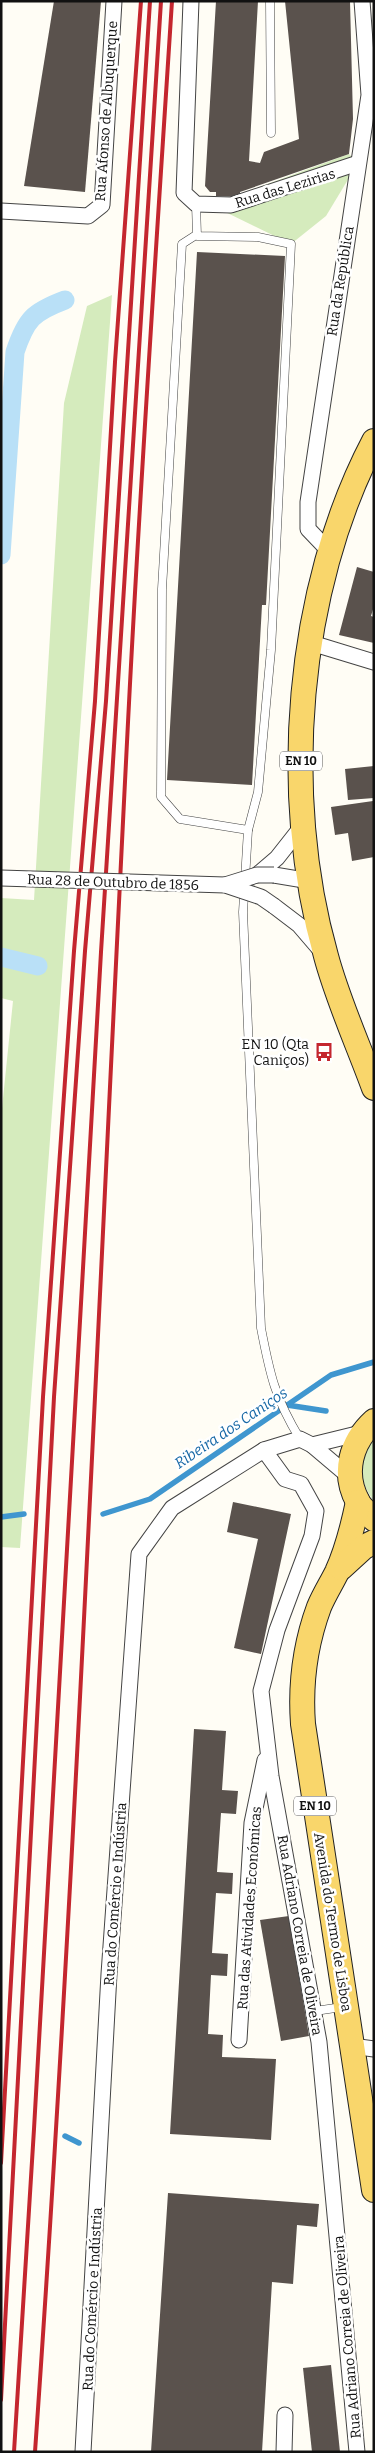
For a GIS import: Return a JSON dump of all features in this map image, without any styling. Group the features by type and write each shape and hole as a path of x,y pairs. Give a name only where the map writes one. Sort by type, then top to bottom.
{"main road":[{"name":"EN 10","path":"374,440 362,462 330,552 308,640 300,719 303,825 310,881 326,956 374,1088"},
{"path":"366,1511 351,1478 350,1455 367,1427"},
{"name":"Avenida do Termo de Lisboa","path":"366,1511 352,1530 337,1571 320,1604 311,1632 301,1691 303,1724 346,2006 363,2047 374,2190"},
{"name":"Avenida do Termo de Lisboa","path":"337,1571 374,1542"}],"street":[{"name":"Rua Afonso de Albuquerque","path":"1,211 88,216 102,205 114,1"},
{"path":"190,1 184,193 196,204"},
{"name":"Rua da República","path":"330,552 308,529 308,502 358,163 371,96 366,4"},
{"name":"Rua das Lezirias","path":"196,204 231,205 358,163"},
{"path":"308,640 318,645 374,662"},
{"name":"Rua 28 de Outubro de 1856","path":"257,875 277,858 303,825"},
{"name":"Rua 28 de Outubro de 1856","path":"225,886 257,875 274,875 310,881"},
{"name":"Rua 28 de Outubro de 1856","path":"1,878 225,886 261,897 274,906 299,925 326,956"},
{"name":"Rua do Comércio e Indústria","path":"83,2452 109,1974 139,1554 172,1508 264,1450 367,1427"},
{"path":"306,1442 351,1478"},
{"name":"Rua Adriano Correia de Oliveira","path":"264,1450 286,1479 301,1484 316,1511 310,1546 278,1630 261,1691 270,1776 315,2011 357,2452"},
{"name":"Rua das Atividades Económicas","path":"239,2040 252,1823 267,1746"},
{"path":"284,2415 284,2452"}],"lane":[{"path":"270,1 271,133"},
{"path":"196,204 196,234"},
{"path":"248,830 180,819 161,798 162,589 182,244 196,234 258,237 291,244 271,650 258,792 248,830 243,912 261,1328 271,1380 286,1416 306,1442"},
{"path":"315,2011 346,2006"}],"green space":[{"path":"349,154 358,163 326,216 291,244 211,205"},
{"path":"112,295 20,1548 1,1547 1,1118 13,1001 1,998 1,898 34,900 64,403 87,306"},
{"path":"374,1435 374,1502 364,1484 362,1468 365,1453"}],"building":[{"path":"54,1 101,1 85,192 24,186"},
{"path":"216,1 258,1 249,161 260,163 264,152 299,139 285,1 350,1 353,119 349,154 240,192 240,197 216,196 216,192 210,192 205,186"},
{"path":"197,252 285,256 266,605 262,605 252,785 167,780"},
{"path":"357,567 374,572 374,606 371,616 374,617 374,643 339,635"},
{"path":"374,766 374,798 348,800 345,769"},
{"path":"373,801 374,857 352,861 348,833 335,835 331,807"},
{"path":"233,1502 291,1514 261,1654 234,1648 258,1539 227,1532"},
{"path":"194,1729 226,1731 222,1790 238,1791 236,1814 221,1813 217,1872 233,1873 232,1894 216,1893 212,1953 228,1954 227,1976 211,1975 208,2034 223,2035 222,2057 276,2059 271,2140 170,2134"},
{"path":"289,1916 309,2036 281,2041 260,1920"},
{"path":"168,2193 319,2204 317,2227 297,2225 293,2284 272,2282 262,2452 151,2452"},
{"path":"331,2365 340,2452 312,2452 303,2368"}],"waterway":[{"path":"1,555 15,352 23,332 32,318 45,309 65,300"},
{"path":"1,957 38,966"},
{"name":"Ribeira dos Caniços","path":"103,1514 150,1499 331,1375 374,1362"},
{"path":"287,1405 326,1411"},
{"name":"Ribeira dos Caniços","path":"1,1517 24,1514"},
{"path":"65,2136 79,2143"}],"railway":[{"path":"1,2163 43,1397 74,951 95,701 115,362 141,1"},
{"path":"1,2400 54,1397 85,951 106,701 150,1"},
{"path":"14,2452 101,952 161,1"},
{"path":"35,2452 50,2233 75,1796 134,615 172,1"}],"place":[{"name":"EN 10 (Qta Caniços)","path":"324,1052"}]}
